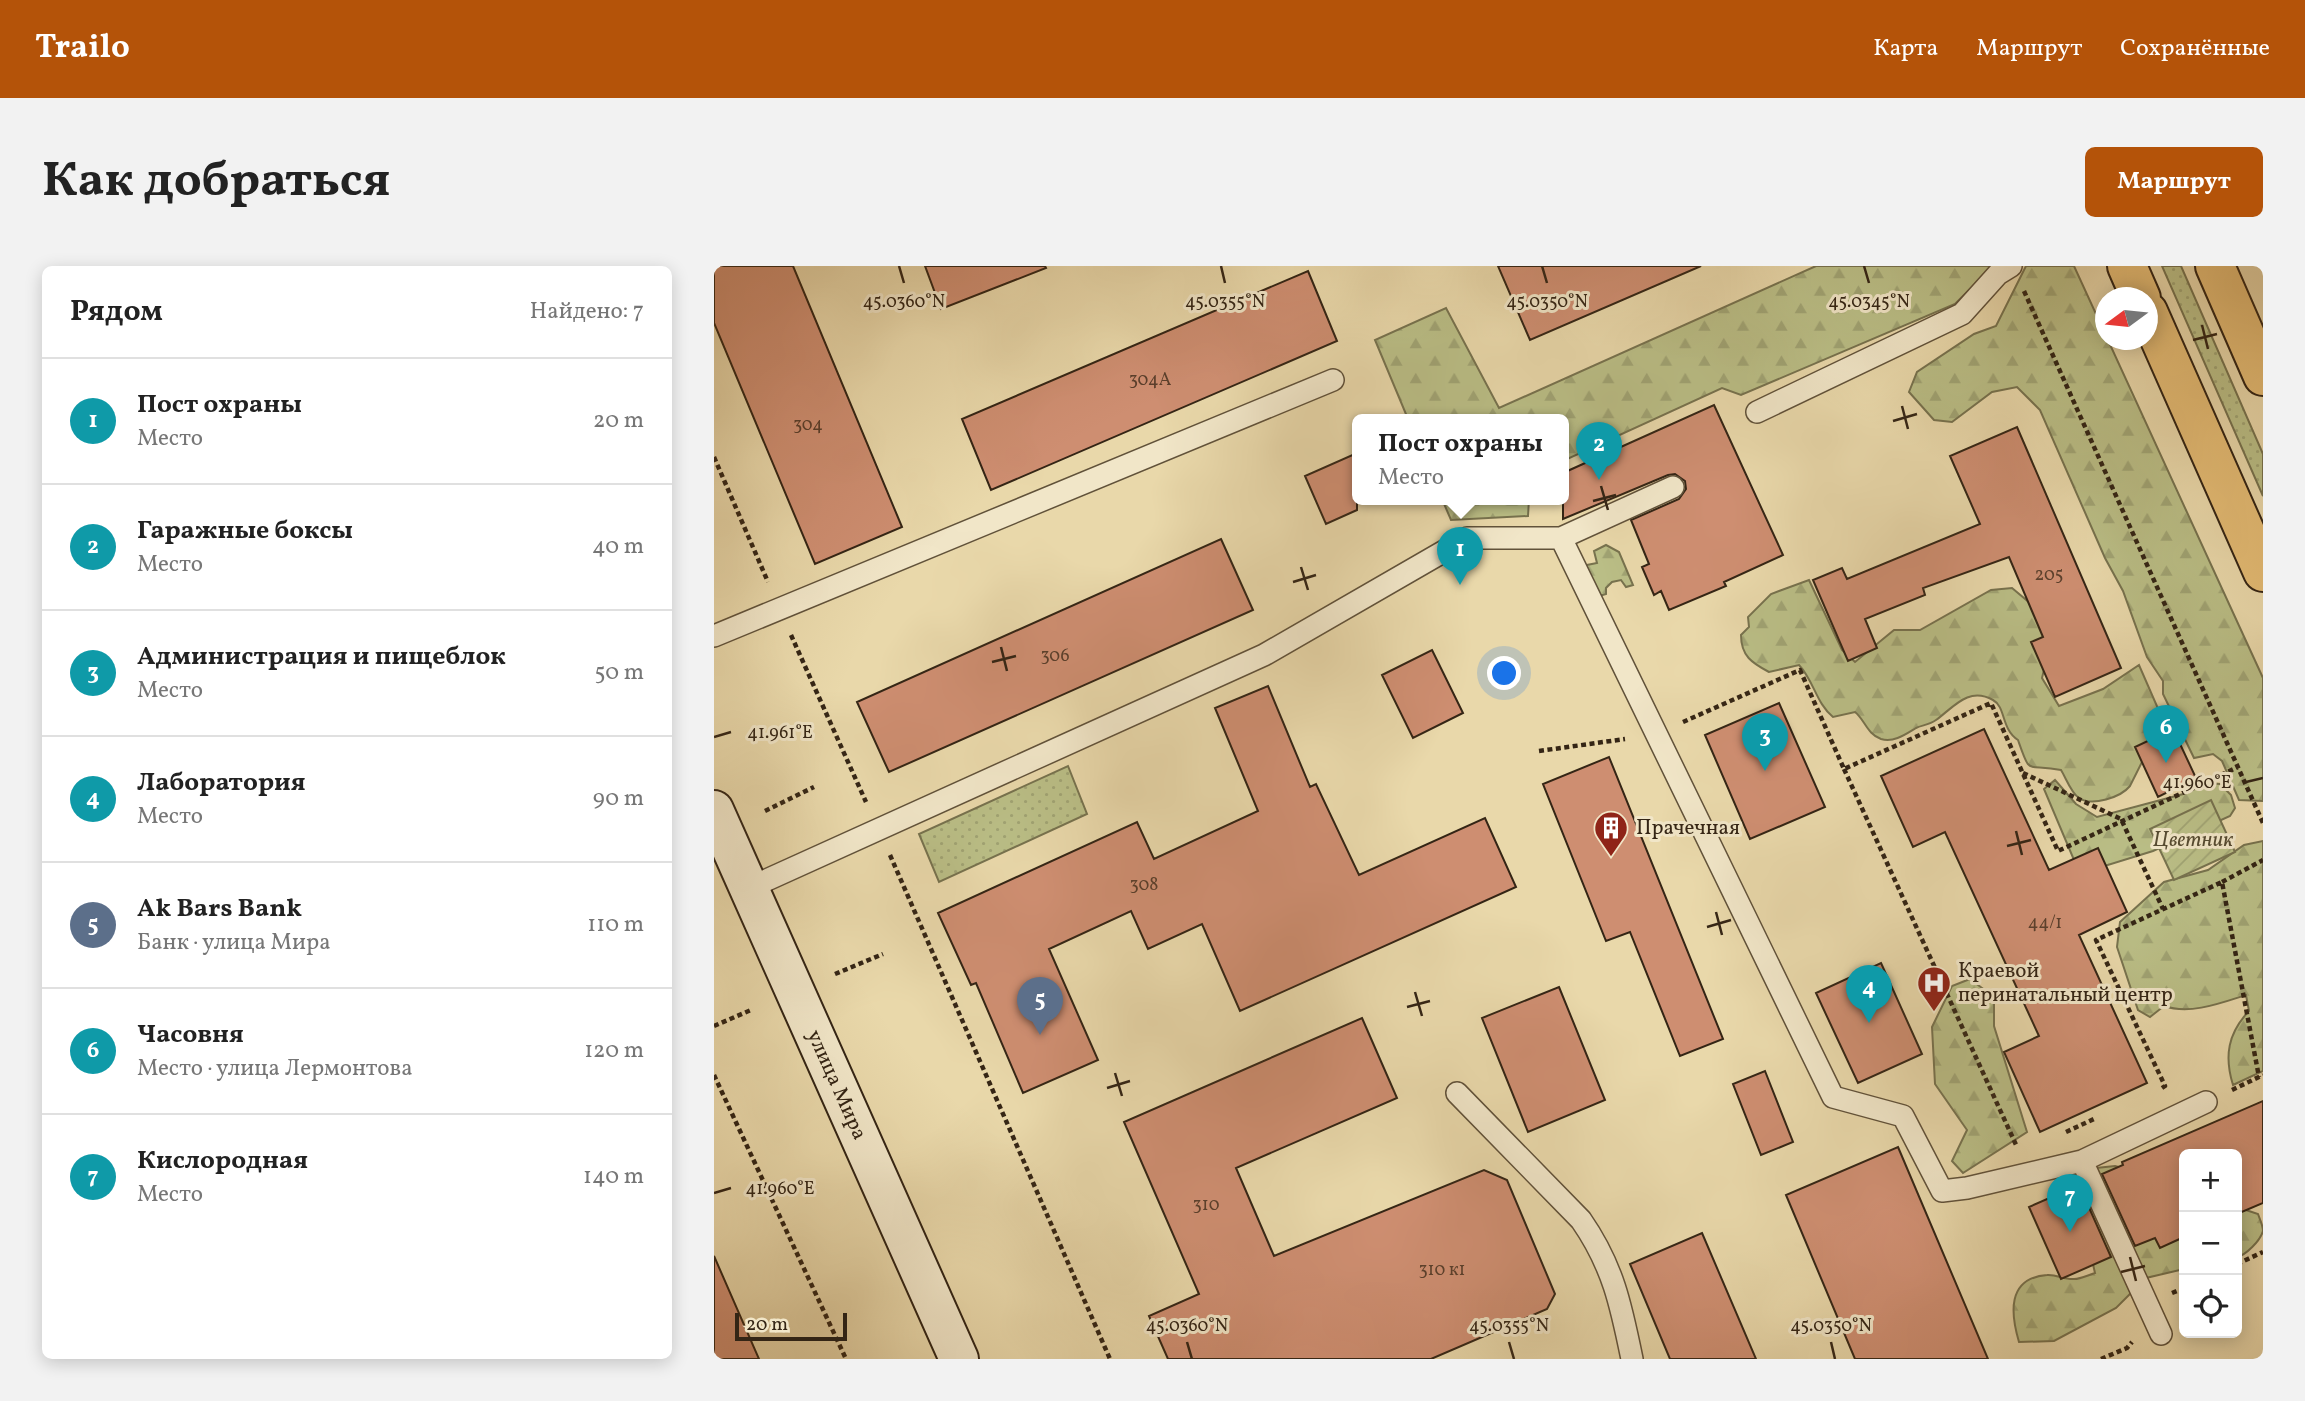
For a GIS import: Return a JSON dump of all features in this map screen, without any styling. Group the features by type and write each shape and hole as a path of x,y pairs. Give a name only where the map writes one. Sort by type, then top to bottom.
{"main road":[{"path":"2127,266 2136,287"},
{"path":"2215,266 2263,376"},
{"path":"2158,337 2263,572"},
{"name":"улица Мира","path":"714,810 959,1359"}],"lane":[{"path":"1757,412 1962,314 1998,274 2015,272"},
{"path":"714,636 1333,380"},
{"path":"749,888 1265,655 1468,538 1561,538 1672,487"},
{"path":"1561,538 1833,1097 1903,1116 1942,1191 1967,1188 2082,1161 2206,1102"},
{"path":"1457,1093 1581,1220 1597,1242 1612,1274 1632,1359"},
{"path":"2082,1161 2161,1334"}],"path":[{"path":"2015,272 2263,823"},
{"path":"714,457 1110,1359"},
{"path":"1539,751 1656,734 1800,670 2020,1153"},
{"path":"1844,769 1991,703 2058,851 2121,819 2238,767"},
{"path":"2022,772 2121,819 2163,909"},
{"path":"765,811 814,787"},
{"path":"2153,1092 2165,1086 2096,940 2222,882 2263,860"},
{"path":"2222,882 2261,1076 2229,1091"},
{"path":"835,974 883,954"},
{"path":"714,1026 751,1010"},
{"path":"714,1075 846,1359"},
{"path":"2056,1136 2105,1114"},
{"path":"2242,1262 2263,1252"},
{"path":"2166,1296 2179,1290"}],"green space":[{"path":"1816,266 1993,266 1955,304 1741,395 1722,388 1569,458 1569,414 1406,414 1375,340 1446,308 1499,408"},
{"path":"2026,266 2074,266 2095,312 2095,350 2113,350 2263,678 2263,801 2239,800 2222,761 2213,754 2194,758 2163,694 2163,681 2147,657 2123,591 2105,558 2040,410 2017,387 1992,392 1952,422 1934,420 1909,392 1917,372 1974,334 1996,326"},
{"path":"2162,266 2181,266 2263,454 2263,496"},
{"path":"1445,505 1529,505 1528,516 1451,520"},
{"path":"1606,545 1619,552 1633,585 1626,587 1621,580 1612,582 1606,588 1606,594 1599,596 1580,572 1587,565 1597,563 1594,551"},
{"path":"1809,580 1842,650 1855,662 1894,630 1920,630 1991,590 2012,588 2055,624 2042,678 2059,706 2103,689 2139,665 2163,720 2130,786 2106,800 2085,801 2079,798 2061,770 2028,764 1997,703 1984,696 1968,697 1933,722 1891,740 1872,734 1855,712 1833,717 1799,665 1769,672 1749,658 1743,648 1741,635 1749,627 1748,617 1771,594"},
{"path":"1068,766 1087,814 939,882 919,834"},
{"path":"2055,780 2076,804 2097,817 2187,793 2206,783 2220,784 2231,795 2235,808 2230,816 2153,851 2095,869 2074,860 2044,789"},
{"name":"Цветник","path":"2211,800 2235,852 2174,880 2150,829"},
{"path":"2263,841 2263,1071 2233,1085 2229,1064 2230,1045 2236,1028 2249,1011 2246,995 2195,1009 2164,1006 2150,1017 2138,1010 2117,947 2120,922 2164,882 2208,870 2244,845"},
{"path":"1970,979 1994,997 1994,1026 2027,1132 1963,1173 1952,1161 1967,1130 1935,1084 1932,1027 1952,986"},
{"path":"2115,1166 2134,1171 2170,1233 2179,1230 2179,1270 2146,1278 2116,1308 2054,1341 2019,1342 2014,1310 2018,1290 2024,1283 2047,1275 2074,1279 2095,1273 2079,1203 2070,1188 2096,1168"},
{"path":"2242,1209 2258,1214 2263,1231 2259,1239 2242,1254"}],"building":[{"path":"714,266 793,266 902,527 815,564 714,323"},
{"path":"925,266 1045,266 1046,268 941,309"},
{"path":"1498,266 1701,266 1530,340"},
{"path":"1308,271 1337,341 991,490 962,419"},
{"path":"1714,405 1783,555 1724,582 1726,586 1669,610 1661,591 1654,595 1642,567 1649,564 1631,520 1679,499 1686,489 1685,481 1675,474 1668,475 1563,519 1563,505 1569,505 1569,470"},
{"path":"2017,427 2121,668 2055,697 2031,642 2043,637 2009,557 1923,588 1925,595 1865,619 1877,648 1848,661 1813,580 1842,568 1847,579 1980,524 1950,456"},
{"path":"1352,455 1352,505 1357,505 1357,510 1326,524 1305,476"},
{"path":"1221,539 1253,610 889,772 857,702"},
{"path":"1432,650 1463,713 1413,738 1382,675"},
{"path":"1268,686 1310,787 1316,784 1359,875 1485,818 1516,887 1240,1011 1202,924 1148,949 1131,911 1049,949 1098,1060 1023,1093 976,983 971,985 938,913 1137,822 1154,859 1258,811 1215,708"},
{"path":"1779,703 1825,807 1750,839 1705,735"},
{"path":"1984,729 2049,870 2098,848 2127,912 2079,935 2147,1083 2040,1132 2004,1052 2039,1036 1945,832 1913,847 1881,776"},
{"path":"2173,729 2196,778 2158,797 2135,747"},
{"name":"Прачечная","path":"1609,757 1723,1039 1680,1056 1630,932 1606,941 1543,784"},
{"path":"1881,963 1922,1054 1858,1083 1816,993"},
{"path":"1559,987 1605,1100 1528,1132 1482,1018"},
{"path":"1362,1018 1397,1098 1236,1168 1274,1256 1484,1170 1507,1180 1555,1294 1547,1309 1431,1359 1168,1359 1149,1316 1199,1294 1124,1122"},
{"path":"1765,1071 1793,1142 1761,1155 1733,1084"},
{"path":"2263,1101 2263,1203 2242,1212 2242,1149 2179,1149 2179,1239 2160,1248 2155,1238 2135,1246 2102,1174 2123,1165 2122,1162"},
{"path":"1898,1147 1988,1359 1855,1359 1786,1195"},
{"path":"2079,1185 2111,1257 2061,1279 2029,1207"},
{"path":"1702,1233 1756,1359 1670,1359 1630,1264"},
{"path":"714,1256 759,1359 714,1359"}],"place":[{"name":"Гаражные боксы","path":"1599,480"},
{"name":"Пост охраны","path":"1460,585"},
{"name":"Часовня","path":"2166,763"},
{"name":"Администрация и пищеблок","path":"1765,771"},
{"name":"Прачечная","path":"1611,858"},
{"name":"Краевой перинатальный центр","path":"1934,1013"},
{"name":"Лаборатория","path":"1869,1023"},
{"name":"Ak Bars Bank","path":"1040,1035"},
{"name":"Кислородная","path":"2070,1232"}]}
